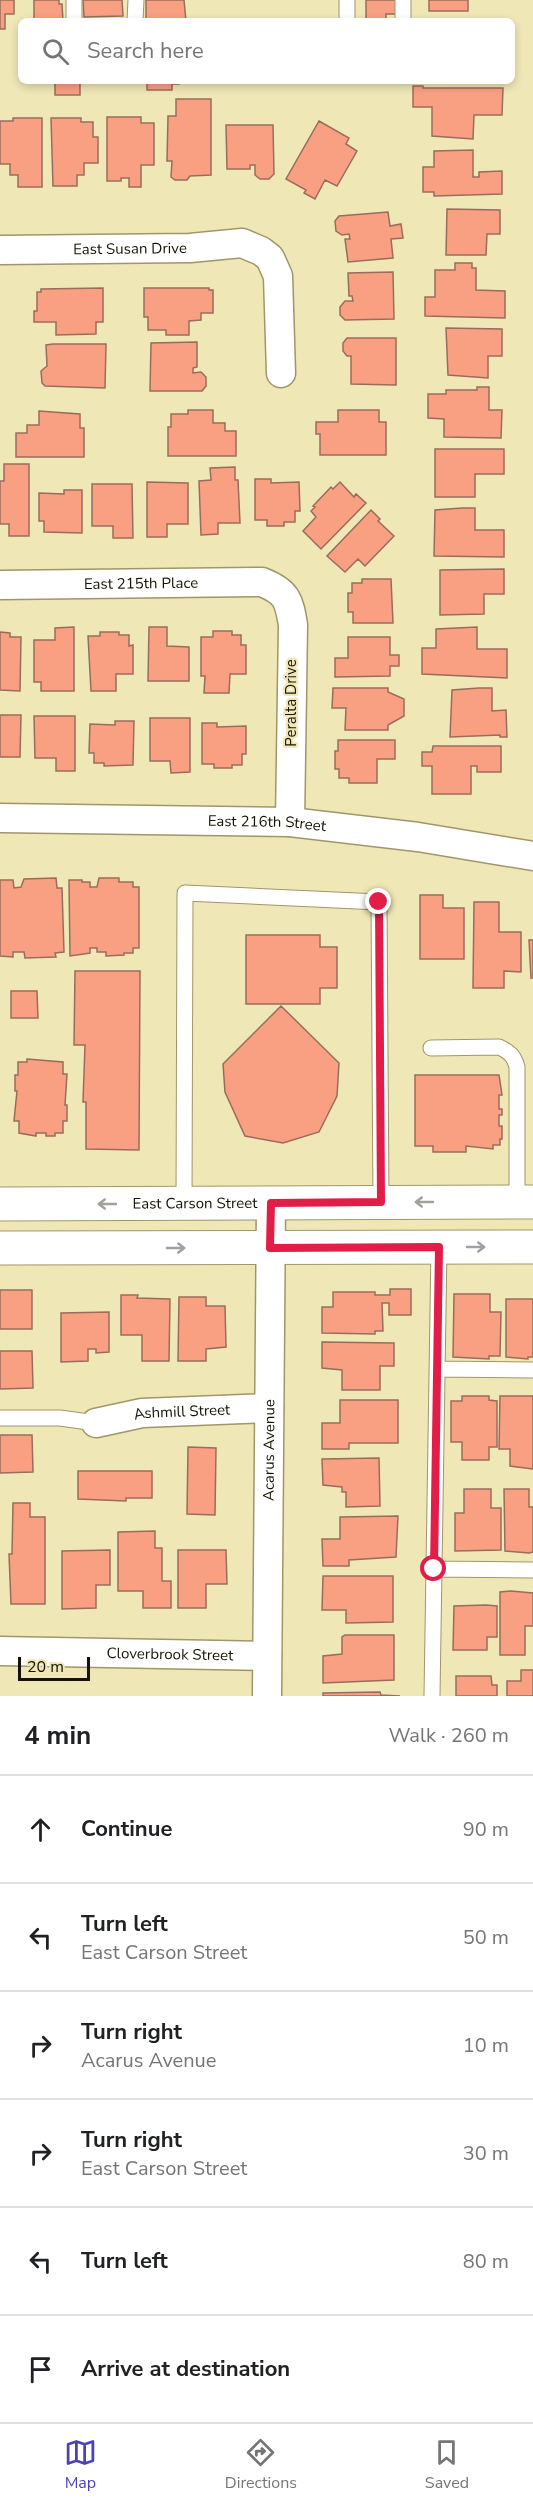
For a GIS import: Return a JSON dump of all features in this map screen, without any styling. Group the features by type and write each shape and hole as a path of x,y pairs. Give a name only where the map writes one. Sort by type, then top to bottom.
{"main road":[{"name":"East Carson Street","path":"0,1204 525,1202"},
{"path":"0,1248 533,1247"}],"street":[{"name":"East Susan Drive","path":"0,250 190,248 242,243 261,251 270,258 278,276 281,373"},
{"name":"East 215th Place","path":"0,585 262,582 279,589"},
{"name":"Peralta Drive","path":"279,589 289,603 293,625 290,822"},
{"name":"East 216th Street","path":"0,818 290,822 418,837 533,856"},
{"name":"Acarus Avenue","path":"267,1696 271,1203"},
{"name":"Ashmill Street","path":"96,1423 142,1413 269,1408"},
{"name":"Cloverbrook Street","path":"0,1651 267,1656"}],"lane":[{"path":"74,0 74,18"},
{"path":"135,18 136,0"},
{"path":"347,0 347,18"},
{"path":"403,0 403,18"},
{"path":"184,1203 185,892 379,902 381,1202"},
{"path":"431,1048 499,1047 509,1051 515,1058 525,1202"},
{"path":"432,1696 439,1247"},
{"path":"437,1369 533,1370"},
{"path":"0,1418 60,1418 96,1423"},
{"path":"434,1569 533,1570"}],"building":[{"path":"0,0 14,0 14,14 5,14 5,29 0,29"},
{"path":"34,0 59,0 59,4 62,4 63,18 34,18"},
{"path":"83,0 122,0 123,16 84,17"},
{"path":"146,0 184,0 186,18 146,18"},
{"path":"366,0 396,0 396,14 386,14 386,18 366,18"},
{"path":"429,0 468,0 468,11 429,11"},
{"path":"55,84 80,84 80,95 55,95"},
{"path":"147,84 172,84 172,90 147,90"},
{"path":"413,86 503,88 502,115 474,115 473,139 432,136 432,107 413,107"},
{"path":"176,99 211,99 211,175 190,176 187,180 175,180 171,177 172,161 167,161 168,116 176,116"},
{"path":"107,117 141,117 141,123 154,123 154,165 141,165 141,187 129,187 129,178 121,178 121,181 107,181"},
{"path":"13,118 42,118 42,187 18,187 18,175 10,175 10,164 0,164 0,121 13,121"},
{"path":"51,118 81,118 81,122 93,122 93,137 98,137 98,163 84,163 84,175 77,175 77,186 53,186"},
{"path":"319,121 349,138 346,144 357,151 337,186 325,180 315,199 304,193 306,190 286,179"},
{"path":"226,125 273,125 274,174 269,179 260,179 255,175 255,165 250,165 250,169 227,169"},
{"path":"473,150 473,177 479,177 479,172 502,171 502,194 434,196 434,192 423,192 423,167 434,167 434,151"},
{"path":"447,209 500,210 500,234 487,234 486,255 446,255"},
{"path":"388,212 390,226 401,224 403,238 391,239 393,258 348,262 345,239 350,239 349,234 342,235 336,231 335,221 339,216"},
{"path":"455,263 472,263 472,268 476,268 476,290 505,291 505,318 425,316 425,297 435,297 435,270 455,270"},
{"path":"393,272 394,319 345,320 340,315 340,307 345,301 353,301 352,296 349,296 348,273"},
{"path":"103,288 103,322 96,322 96,334 56,335 56,322 34,322 34,311 37,311 37,292 41,292 41,289"},
{"path":"144,288 209,288 213,290 213,313 201,313 201,320 189,321 189,335 166,335 166,330 148,330 148,317 144,317"},
{"path":"446,328 502,329 502,356 488,356 488,378 448,375"},
{"path":"347,338 396,338 396,385 351,384 351,356 347,356 343,351 343,343"},
{"path":"197,342 197,367 193,368 193,373 201,372 206,377 206,386 202,391 150,391 151,343"},
{"path":"106,344 105,388 45,386 42,383 41,371 47,366 46,345"},
{"path":"477,387 489,387 489,410 502,410 501,438 444,437 444,419 428,418 428,394 446,394 446,390 477,390"},
{"path":"188,410 213,410 213,423 225,423 225,431 236,431 236,456 168,456 168,427 171,427 171,414 188,414"},
{"path":"338,410 379,410 379,422 386,422 386,455 320,455 320,434 316,434 316,422 338,422"},
{"path":"39,411 80,414 80,428 84,428 84,457 16,457 16,433 27,433 27,425 39,425"},
{"path":"435,449 504,449 504,474 475,474 475,497 435,497"},
{"path":"4,464 29,464 29,536 9,536 9,524 0,524 0,481 4,481"},
{"path":"235,467 235,480 238,480 240,523 218,523 218,534 201,535 199,481 211,480 210,468"},
{"path":"255,479 271,479 271,483 299,482 300,511 295,511 295,522 284,522 284,526 267,526 267,520 255,520"},
{"path":"147,482 188,483 188,524 167,524 167,537 147,537"},
{"path":"340,482 354,497 356,494 366,503 321,549 303,531 316,517 311,511 315,507 313,506 331,487 333,489"},
{"path":"92,484 132,484 133,538 113,538 113,526 92,526"},
{"path":"64,490 82,490 82,533 44,532 44,521 39,521 39,493 64,494"},
{"path":"475,508 475,530 504,530 504,557 434,556 435,510"},
{"path":"371,510 380,519 378,521 394,536 365,566 358,559 345,572 327,556"},
{"path":"504,569 504,594 484,594 484,614 440,615 440,570"},
{"path":"362,579 391,579 393,623 353,623 353,612 348,612 348,593 352,593 352,583 362,583"},
{"path":"74,627 74,691 41,691 41,682 34,682 34,640 55,640 55,628"},
{"path":"149,627 167,627 167,646 189,647 189,681 148,681"},
{"path":"477,627 477,649 507,649 507,678 422,674 422,648 436,648 436,629"},
{"path":"213,631 232,631 232,635 241,635 241,645 246,645 246,674 230,674 229,693 204,693 205,676 201,676 201,637 213,637"},
{"path":"0,632 10,633 10,637 21,637 20,691 0,690"},
{"path":"100,632 119,632 119,635 129,635 129,646 133,645 133,674 116,674 116,691 91,691 88,636 100,636"},
{"path":"348,637 390,637 390,655 399,655 399,666 390,666 390,676 335,677 335,658 348,658"},
{"path":"333,688 388,688 388,692 404,699 404,716 388,725 388,730 345,730 346,708 332,708"},
{"path":"492,688 492,711 506,710 507,737 500,737 500,735 450,737 452,690"},
{"path":"0,715 21,715 20,757 0,757"},
{"path":"34,716 75,716 75,771 56,771 56,758 35,758"},
{"path":"150,718 190,718 190,772 171,773 170,761 150,761"},
{"path":"115,721 134,721 133,765 104,766 104,763 94,763 94,753 89,753 90,724 115,725"},
{"path":"202,723 217,723 217,727 246,726 246,754 242,754 242,765 232,765 232,768 214,768 214,764 202,764"},
{"path":"338,740 395,740 395,759 377,759 377,783 349,783 349,778 339,778 339,769 335,769 335,751 338,751"},
{"path":"433,746 501,746 501,772 477,772 477,766 471,766 471,794 432,794 432,766 422,766 422,752 432,752"},
{"path":"56,878 57,888 62,888 64,952 55,953 56,957 25,958 24,952 13,952 13,957 0,956 0,880 13,880 14,888 21,887 24,879"},
{"path":"99,878 119,878 119,882 133,882 133,887 139,887 139,948 133,948 133,953 106,956 106,952 97,952 97,948 90,948 90,953 70,956 69,880 90,882 90,887 97,887"},
{"path":"420,895 443,895 443,908 464,908 464,959 420,959"},
{"path":"474,902 499,902 499,932 521,932 521,972 504,971 504,988 473,988"},
{"path":"246,935 320,935 320,947 337,947 337,988 320,988 320,1004 246,1004"},
{"path":"529,940 533,940 533,978 531,978"},
{"path":"75,971 140,971 139,1150 86,1149 86,1102 83,1102 85,1045 74,1045"},
{"path":"11,991 37,991 38,1018 11,1018"},
{"path":"281,1006 339,1063 337,1096 319,1132 283,1143 245,1136 225,1092 223,1064"},
{"path":"27,1059 63,1062 63,1074 67,1074 65,1105 67,1105 67,1121 63,1121 63,1133 46,1136 46,1133 36,1133 36,1136 19,1133 19,1121 14,1121 17,1091 15,1091 15,1075 18,1075 18,1062 27,1062"},
{"path":"415,1075 499,1075 502,1095 499,1095 499,1109 502,1109 502,1115 499,1115 499,1126 502,1126 500,1145 493,1145 493,1149 466,1146 466,1152 433,1152 433,1146 415,1146"},
{"path":"390,1289 411,1289 411,1315 389,1315 389,1303 382,1303 383,1331 375,1331 375,1334 322,1333 322,1307 333,1307 333,1292 375,1292 375,1295 390,1295"},
{"path":"0,1290 32,1290 32,1329 0,1329"},
{"path":"454,1294 490,1294 490,1312 501,1312 500,1356 489,1356 489,1359 453,1357"},
{"path":"121,1295 170,1299 169,1361 142,1361 142,1335 121,1335"},
{"path":"179,1297 206,1297 206,1306 225,1306 226,1347 206,1349 206,1361 178,1361"},
{"path":"506,1299 533,1299 533,1357 528,1357 528,1359 506,1357"},
{"path":"109,1312 109,1352 96,1353 96,1349 88,1349 88,1361 61,1362 61,1313"},
{"path":"322,1342 394,1343 394,1366 380,1366 380,1390 342,1390 342,1370 322,1368"},
{"path":"0,1351 32,1351 33,1388 0,1389"},
{"path":"462,1396 489,1396 489,1400 497,1401 497,1447 489,1447 489,1460 462,1460 462,1442 451,1442 451,1401 462,1401"},
{"path":"500,1396 533,1396 533,1469 510,1466 510,1449 499,1449"},
{"path":"340,1400 398,1400 398,1443 349,1443 349,1449 322,1449 322,1423 340,1423"},
{"path":"0,1435 32,1435 33,1472 0,1473"},
{"path":"188,1447 216,1448 215,1515 187,1514"},
{"path":"379,1458 380,1506 346,1507 346,1492 342,1492 342,1487 323,1485 322,1459"},
{"path":"78,1471 152,1471 152,1498 126,1498 126,1501 78,1499"},
{"path":"464,1489 491,1489 491,1508 501,1508 501,1550 455,1551 455,1513 464,1513"},
{"path":"504,1489 529,1489 529,1507 533,1507 533,1552 505,1551"},
{"path":"13,1503 30,1503 30,1517 45,1517 45,1604 11,1604 9,1554 12,1554"},
{"path":"398,1516 396,1557 349,1560 349,1566 323,1566 322,1539 340,1539 340,1517"},
{"path":"155,1531 155,1548 162,1548 162,1581 171,1581 171,1608 143,1608 143,1591 118,1591 118,1532"},
{"path":"110,1550 110,1585 96,1585 96,1608 62,1609 62,1551"},
{"path":"178,1550 226,1550 227,1584 206,1584 206,1608 178,1608"},
{"path":"323,1576 393,1576 393,1622 346,1623 346,1610 322,1610"},
{"path":"500,1592 533,1593 533,1626 525,1626 525,1655 500,1655"},
{"path":"454,1606 497,1606 497,1637 487,1637 487,1650 453,1650"},
{"path":"345,1635 394,1635 394,1680 323,1683 323,1656 342,1654 342,1637"},
{"path":"521,1670 533,1670 533,1696 507,1696 507,1681 521,1681"},
{"path":"456,1676 491,1676 492,1685 497,1685 497,1696 456,1696"},
{"path":"380,1692 381,1695 400,1696 323,1696 323,1693"}],"route":[{"path":"379,902 381,1202 271,1203 270,1248 439,1247 434,1569"}]}
